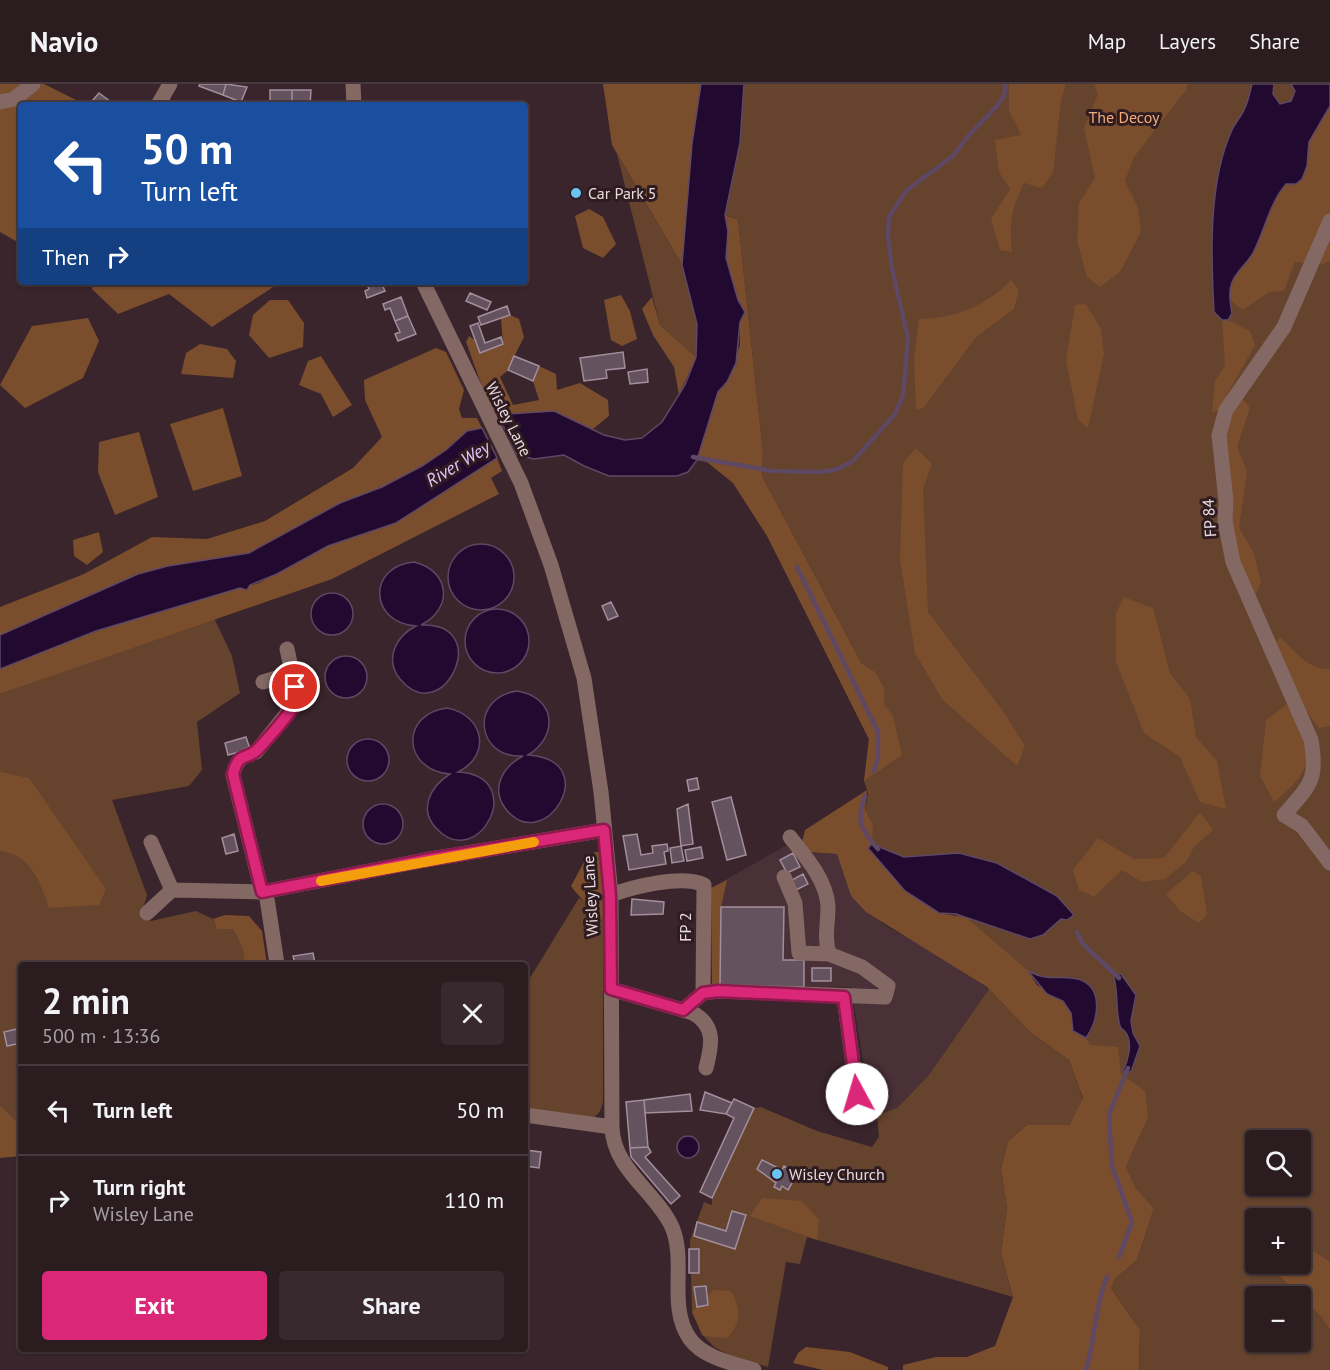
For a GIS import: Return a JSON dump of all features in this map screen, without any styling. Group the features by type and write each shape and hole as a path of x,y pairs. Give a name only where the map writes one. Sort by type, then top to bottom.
{"street":[{"path":"0,102 14,99 33,84"},
{"path":"160,102 170,84"},
{"path":"353,84 354,102"},
{"name":"FP 84","path":"1330,221 1284,327 1226,410 1219,435 1227,535 1233,562 1311,740 1316,768 1305,790 1284,814 1302,826 1330,863"},
{"name":"Wisley Lane","path":"424,285 508,462 521,483 547,555 579,659 589,707 610,895 614,1143 624,1163 664,1214 675,1236 679,1257 680,1311 687,1334 704,1352 754,1370"},
{"path":"277,962 264,892 233,774 236,763 245,754 256,752 298,700 286,649"},
{"path":"263,682 293,673"},
{"path":"147,913 172,890 264,892 425,860 604,830"},
{"path":"790,837 820,880 828,906 825,938 829,954"},
{"path":"151,842 172,890"},
{"path":"683,1010 703,993 885,997 888,986 862,967 829,954 799,953 795,903 784,877"},
{"name":"FP 2","path":"610,895 631,887 668,883 689,881 704,885 703,993"},
{"path":"611,989 683,1010 702,1018 709,1026 711,1047 706,1068"},
{"path":"844,997 857,1094"},
{"path":"528,1115 612,1127"}],"shaded area":[{"path":"787,845 809,852 837,854 851,896 886,926 928,949 989,989 928,1076 897,1108 877,1115 869,1098 851,987 712,986 711,888"}],"green space":[{"path":"0,84 44,84 80,102 18,102 18,242 0,232"},
{"path":"603,84 701,84 692,144 682,265 612,145"},
{"path":"744,84 1330,84 1330,1370 1139,1370 1140,1330 1111,1288 1116,1278 1137,1260 1154,1208 1136,1188 1126,1167 1148,1118 1121,1074 1090,1045 1058,998 1013,959 868,848 873,824 865,811 868,793 864,781 869,739 844,689 862,664 762,476 763,452 738,220 725,215 740,143"},
{"name":"The Decoy","path":"1009,84 1066,84 1061,100 1053,173 1042,188 1024,183 1012,216 1012,252 1000,250 991,219 1010,189 999,172 995,140 1021,135 1009,111"},
{"name":"The Decoy","path":"1094,84 1188,84 1186,90 1134,157 1125,181 1138,207 1141,232 1120,272 1100,287 1087,277 1077,241 1079,203 1095,178 1084,128 1098,94"},
{"path":"1330,106 1330,261 1323,264 1295,262 1284,291 1269,292 1243,310 1229,299 1232,281 1253,253 1282,188 1307,166 1309,142"},
{"path":"617,154 682,265 697,324 696,357 660,325"},
{"path":"589,209 603,217 616,244 603,258 583,248 575,216"},
{"path":"725,215 738,220 763,452 762,476 862,664 875,672 884,688 884,704 893,716 902,755 864,781 869,739 767,536 733,483 707,462 697,460 718,392 727,382 740,345 740,322 745,312 733,286 727,265"},
{"path":"1011,280 1019,290 1014,309 976,337 924,407 916,410 914,358 919,319 945,316 969,309 991,297"},
{"path":"93,285 276,285 212,327 169,294 118,314 92,289"},
{"path":"621,295 630,311 637,339 622,346 611,340 604,300"},
{"path":"652,297 660,325 696,357 679,395 674,367 653,335 642,309"},
{"path":"270,300 288,300 304,323 303,347 269,358 249,335 253,315"},
{"path":"1086,304 1101,329 1104,354 1088,428 1078,420 1066,360 1075,305"},
{"path":"510,315 519,319 524,337 507,371 500,377 513,405 539,400 533,381 539,366 556,374 557,390 580,383 608,400 609,416 593,429 554,411 508,414 501,421 488,403 466,342 469,336 475,340 480,353 503,344 501,318"},
{"path":"88,318 99,341 83,378 25,408 0,385 32,326"},
{"path":"1222,320 1228,320 1250,331 1255,345 1218,411 1212,412 1215,381 1225,365"},
{"path":"200,344 227,349 236,361 233,378 181,374 186,353"},
{"path":"436,348 446,352 464,390 459,409 462,418 477,418 482,428 467,431 446,450 422,466 382,487 340,503 249,553 168,566 138,574 0,635 0,607 84,574 152,537 207,539 265,521 353,468 382,437 365,400 364,380"},
{"path":"321,356 352,405 333,417 321,394 299,385 308,361"},
{"path":"1242,398 1250,408 1237,447 1247,471 1239,528 1254,553 1261,582 1253,601 1231,532 1225,428 1237,401"},
{"path":"223,408 242,476 193,491 170,424"},
{"path":"139,432 158,497 115,515 98,472 99,442"},
{"path":"916,448 932,464 923,489 928,612 1003,711 1025,746 1017,766 942,699 915,653 900,560 903,463"},
{"path":"497,458 502,471 491,478 499,494 332,579 0,694 0,669 52,647 168,607 259,583 328,546 396,523"},
{"path":"99,532 103,552 87,565 74,556 73,540"},
{"path":"1124,597 1153,608 1170,673 1190,699 1196,737 1217,761 1226,809 1200,802 1180,757 1144,733 1116,662 1116,613"},
{"path":"214,618 232,656 240,693 197,722 202,770 189,786 112,800 147,895 141,916 151,921 196,911 213,919 217,929 233,929 243,950 244,962 18,962 18,1123 0,1105 0,694"},
{"path":"1280,637 1315,667 1330,669 1330,726 1319,728 1301,704 1274,645"},
{"path":"1287,704 1305,747 1305,768 1289,789 1274,802 1260,776 1266,720"},
{"path":"0,772 29,778 106,889 99,905 49,908 38,879 27,863 11,853 0,851"},
{"path":"867,790 865,810 873,824 872,844 869,848 905,891 939,913 967,918 1028,971 1037,985 1063,1001 1071,1013 1073,1031 1086,1038 1090,1045 1118,1047 1121,1074 1145,1091 1148,1118 1126,1167 1136,1188 1154,1208 1137,1260 1116,1278 1111,1288 1140,1330 1139,1370 903,1370 903,1365 936,1357 967,1357 995,1346 1013,1297 1001,1253 1007,1208 1001,1169 1008,1141 1027,1125 1069,1125 1083,1098 1069,1060 1030,1032 987,987 866,912 851,896 837,854 809,852 802,842 805,830"},
{"path":"1200,812 1213,830 1194,847 1186,862 1165,879 1142,882 1122,870 1094,897 1079,890 1073,870 1098,838 1134,859 1164,858"},
{"path":"595,852 602,852 603,918 594,917 571,886 584,862"},
{"path":"1193,871 1201,876 1207,914 1199,923 1180,911 1166,894"},
{"path":"727,880 721,907 720,986 712,986 711,888"},
{"path":"579,898 589,904 594,917 603,918 603,1101 594,1117 580,1119 528,1110 528,981"},
{"path":"225,915 249,916 262,931 267,962 244,962 243,950 233,929 217,929 213,919"},
{"path":"989,989 1030,1032 1069,1060 1083,1099 1069,1125 1027,1125 1008,1141 1001,1169 1007,1208 1001,1253 1013,1297 807,1237 800,1264 786,1262 768,1367 733,1357 714,1347 701,1333 692,1312 690,1240 704,1202 712,1205 712,1198 754,1108 761,1107 817,1131 872,1147 879,1137 877,1115 897,1108 928,1076"},
{"path":"0,1105 18,1123 18,1156 0,1158"},
{"path":"762,1198 802,1201 819,1220 817,1240 750,1216"},
{"path":"1311,1249 1330,1262 1330,1329 1311,1306 1311,1286 1290,1286 1277,1274 1311,1274"},
{"path":"713,1290 731,1291 737,1303 737,1321 727,1338 703,1336 692,1312 697,1307 708,1305 707,1297"},
{"path":"806,1347 850,1352 888,1367 888,1370 823,1370 793,1363 798,1353"}],"water":[{"path":"701,84 744,84 740,143 725,215 728,231 726,258 738,300 745,312 740,322 736,363 727,382 718,392 697,460 688,472 677,476 609,476 564,455 534,459 517,455 501,421 508,414 554,411 604,435 625,440 642,438 662,422 685,385 696,357 697,324 682,265 692,144"},
{"path":"1252,84 1274,84 1273,94 1280,104 1291,101 1295,91 1291,84 1330,84 1330,106 1309,142 1307,166 1302,179 1296,184 1286,184 1280,192 1253,253 1233,280 1230,292 1232,313 1228,320 1222,320 1214,312 1212,244 1215,196 1224,150 1233,127 1245,107"},
{"name":"River Wey","path":"482,428 497,458 396,523 328,546 277,574 250,585 247,590 240,588 96,631 0,669 0,635 138,574 168,566 249,553 340,503 382,487 422,466 446,450 467,431"},
{"path":"481,544 493,547 504,554 511,565 514,577 511,589 504,600 493,607 481,610 469,607 458,600 451,589 448,577 451,565 458,554 469,547"},
{"path":"414,562 435,573 441,582 443,591 443,600 439,610 421,625 443,629 455,639 458,654 454,670 445,684 432,692 416,691 400,679 395,671 394,649 403,636 416,626 400,623 389,615 382,605 380,594 382,583 388,573 399,566"},
{"path":"332,593 347,599 353,614 347,629 332,635 317,629 311,614 317,599"},
{"path":"491,609 503,609 520,618 527,629 529,641 527,653 520,664 503,673 491,673 479,668 470,659 465,647 465,635 470,623 479,614"},
{"path":"346,656 354,657 361,662 366,669 366,685 361,692 354,697 346,698 338,697 331,692 326,685 325,677 326,669 331,662 338,657"},
{"path":"517,691 540,701 549,718 545,738 528,755 551,761 563,773 565,787 560,802 550,815 536,822 520,821 505,808 499,792 501,778 510,765 523,756 507,754 495,748 488,739 484,727 485,715 491,705 502,696"},
{"path":"447,708 469,719 476,727 479,736 476,756 469,765 458,772 479,777 491,789 494,804 490,819 480,832 467,839 452,839 436,828 431,821 428,813 429,798 437,785 450,774 434,770 423,763 416,753 413,742 415,730 421,720 432,712"},
{"path":"368,739 383,745 389,760 383,775 368,781 353,775 347,760 353,745"},
{"path":"383,804 391,805 397,810 402,816 402,832 397,838 391,843 383,844 375,843 369,838 364,832 363,824 364,816 369,810 375,805"},
{"path":"872,844 904,857 959,853 997,863 1057,896 1074,915 1067,920 1061,919 1043,935 1030,939 956,914 939,913 905,891 868,848"},
{"path":"1028,971 1043,977 1071,978 1087,983 1096,997 1097,1005 1094,1023 1086,1038 1073,1031 1071,1013 1063,1001 1047,994"},
{"path":"1113,974 1121,974 1136,995 1131,1021 1133,1033 1140,1046 1131,1072 1123,1071 1128,1057 1129,1042 1126,1033 1120,1027"},
{"path":"688,1136 696,1139 699,1147 696,1155 688,1158 680,1155 677,1147 680,1139"}],"building":[{"path":"200,84 226,84 223,95 199,86"},
{"path":"226,84 247,87 241,102 223,95"},
{"path":"270,90 292,90 292,102 270,102"},
{"path":"292,90 311,90 310,102 292,102"},
{"path":"99,93 111,102 94,102 92,101"},
{"path":"367,285 382,285 385,291 367,298 365,291 369,289"},
{"path":"470,293 491,302 487,310 466,301"},
{"path":"401,297 408,316 395,321 390,308 385,310 383,304"},
{"path":"507,306 510,315 481,325 478,317"},
{"path":"408,316 416,334 398,341 395,334 400,332 395,321"},
{"path":"478,323 485,343 501,337 503,344 480,353 470,326"},
{"path":"623,352 625,368 606,370 607,378 584,381 580,358"},
{"path":"514,356 539,366 533,381 508,370"},
{"path":"647,369 648,382 630,384 628,372"},
{"path":"611,602 618,616 608,620 602,606"},
{"path":"246,737 250,749 228,755 225,743"},
{"path":"697,778 699,789 689,791 687,780"},
{"path":"731,797 746,855 727,860 712,802"},
{"path":"688,804 693,844 681,846 677,809"},
{"path":"234,834 238,851 226,854 222,838"},
{"path":"637,834 641,855 653,853 652,846 667,844 668,851 664,852 666,864 629,870 623,836"},
{"path":"681,846 684,861 672,863 670,848"},
{"path":"701,847 703,858 687,861 685,850"},
{"path":"793,853 800,867 787,873 780,860"},
{"path":"803,874 808,884 796,890 792,880"},
{"path":"632,899 664,902 663,914 631,915"},
{"path":"721,907 784,907 783,960 804,960 804,987 720,986"},
{"path":"313,953 315,962 294,962 293,956"},
{"path":"812,968 831,968 831,981 812,981"},
{"path":"18,1029 18,1044 7,1046 4,1032"},
{"path":"705,1092 732,1103 726,1114 700,1110"},
{"path":"690,1094 692,1111 645,1113 644,1100"},
{"path":"734,1099 754,1108 712,1198 700,1192 734,1118 726,1114"},
{"path":"644,1100 648,1147 630,1148 626,1102"},
{"path":"648,1147 651,1152 645,1157 680,1196 671,1204 631,1157 630,1148"},
{"path":"528,1150 541,1152 539,1168 528,1166"},
{"name":"Wisley Church","path":"762,1160 782,1170 784,1166 790,1169 788,1174 795,1178 788,1190 782,1186 780,1190 774,1187 776,1183 757,1169"},
{"path":"732,1211 746,1215 735,1249 694,1236 697,1222 726,1231"},
{"path":"689,1249 699,1249 699,1273 689,1273"},
{"path":"706,1286 708,1305 697,1307 694,1287"}],"waterway":[{"path":"693,457 772,471 822,472 838,469 853,461 895,414 903,395 908,338 892,269 888,237 889,217 906,191 954,155 968,136 997,106 1004,96 1006,84"},
{"path":"797,567 878,732 878,758 874,771"},
{"path":"865,796 860,818 861,824 878,849"},
{"path":"1077,932 1082,943 1119,978"},
{"path":"1119,1257 1132,1222 1112,1166 1109,1114 1128,1068"},
{"path":"1086,1370 1100,1299 1107,1277"}],"slow traffic":[{"path":"321,881 425,860 534,842"}],"place":[{"name":"Car Park 5","path":"576,193"},
{"name":"Wisley Church","path":"777,1174"}],"route":[{"path":"295,687 298,700 289,714 256,752 245,754 236,763 233,774 262,892 425,860 604,830 610,895 611,989 683,1010 703,993 718,991 844,997 846,1028 852,1050 857,1094"}]}
